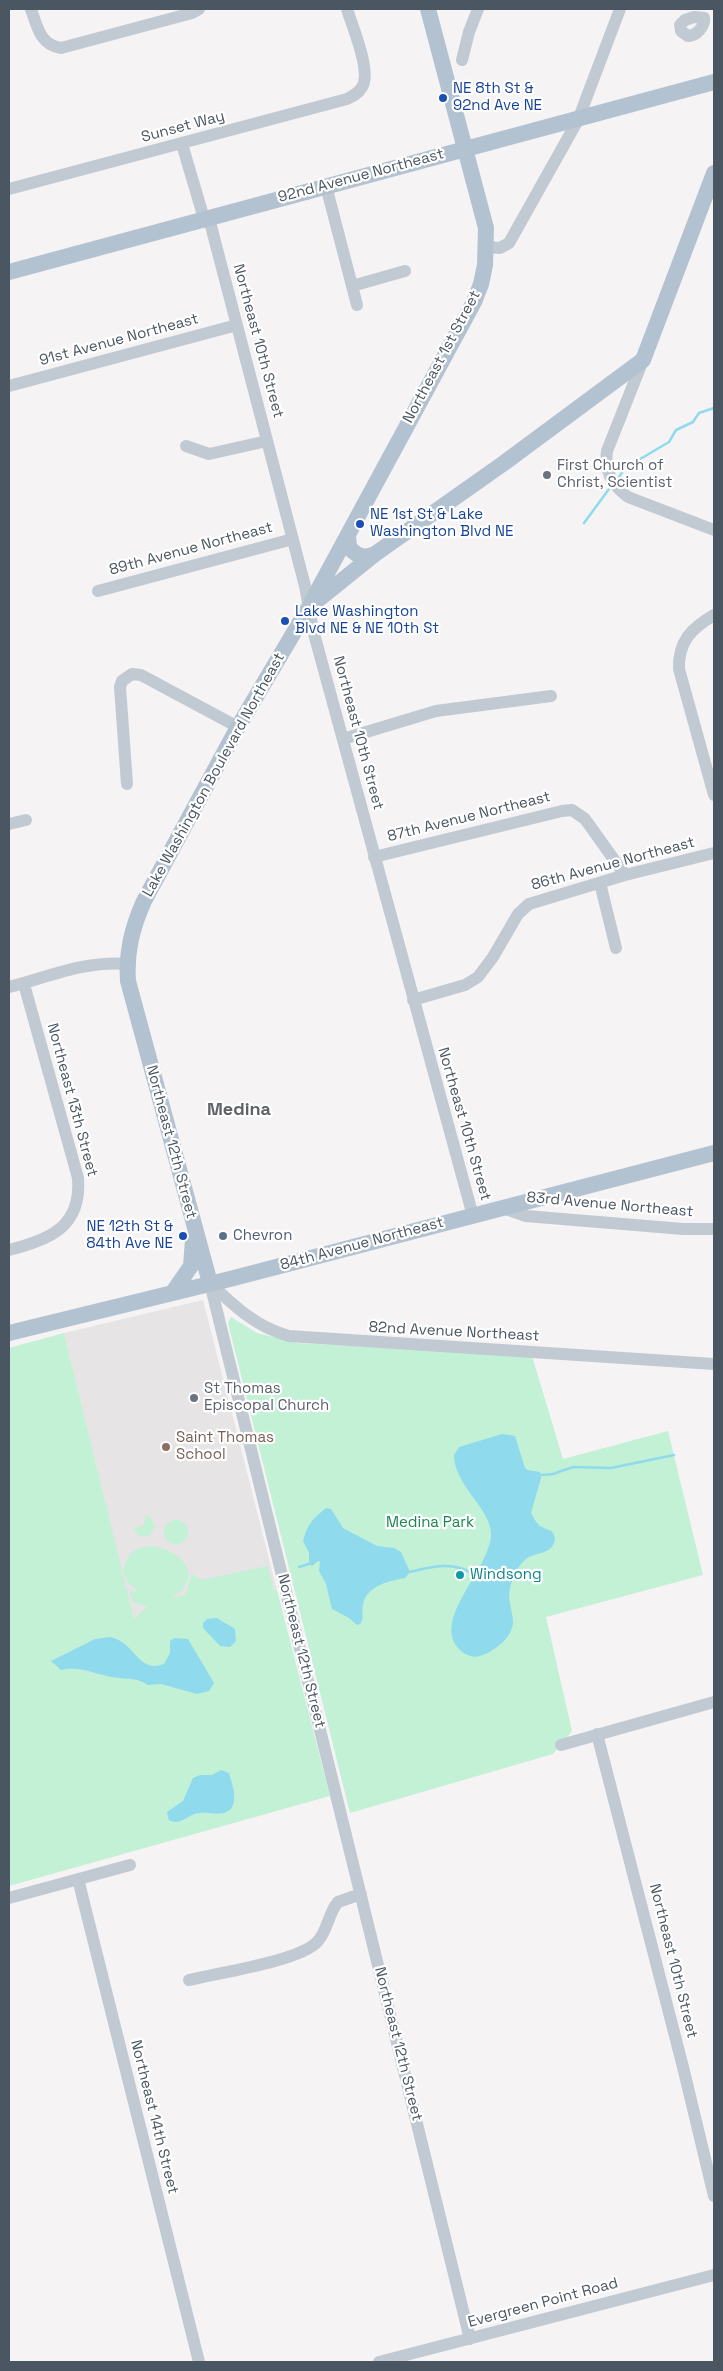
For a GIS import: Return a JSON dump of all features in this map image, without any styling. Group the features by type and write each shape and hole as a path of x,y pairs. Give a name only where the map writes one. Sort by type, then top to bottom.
{"main road":[{"name":"Northeast 1st Street","path":"309,607 482,284 487,247 482,208 428,9"},
{"name":"92nd Avenue Northeast","path":"9,272 714,82"},
{"path":"643,360 714,173"},
{"name":"Lake Washington Boulevard Northeast","path":"127,964 134,924 144,901 238,727 309,607 374,554 504,463 643,360"},
{"path":"348,535 349,548 357,555 369,556 374,554"},
{"name":"Northeast 12th Street","path":"127,964 133,1002 210,1283"},
{"name":"84th Avenue Northeast","path":"9,1333 714,1153"},
{"path":"173,1292 191,1266 194,1228"}],"street":[{"path":"31,9 38,30 49,44 55,47 66,47 192,13 199,9"},
{"name":"Sunset Way","path":"9,189 347,99 356,94 362,87 365,70 346,9"},
{"path":"462,60 469,32 478,9"},
{"path":"487,247 500,248 509,243 578,120 620,9"},
{"name":"Northeast 10th Street","path":"182,144 202,212 211,226 374,857 473,1216"},
{"path":"326,186 356,305"},
{"path":"352,286 405,271"},
{"name":"91st Avenue Northeast","path":"9,386 237,325"},
{"path":"643,360 607,451 606,464 612,481 628,497 714,530"},
{"path":"616,380 632,391"},
{"path":"186,446 209,454 267,442"},
{"name":"89th Avenue Northeast","path":"98,591 293,538"},
{"path":"714,615 688,633 679,660 679,669 714,795"},
{"path":"127,784 120,687 122,681 132,674 141,675 238,727"},
{"path":"343,739 436,711 551,696"},
{"name":"87th Avenue Northeast","path":"374,857 572,810 585,819 624,875"},
{"path":"9,824 26,820"},
{"name":"86th Avenue Northeast","path":"413,1000 465,985 478,977 493,957 518,914 529,904 624,875 714,853"},
{"path":"600,883 616,948"},
{"path":"9,987 77,968 113,962 127,964"},
{"name":"Northeast 13th Street","path":"9,1250 37,1243 53,1235 67,1223 79,1194 78,1178 24,984"},
{"name":"83rd Avenue Northeast","path":"503,1208 526,1216 714,1229"},
{"name":"82nd Avenue Northeast","path":"210,1283 240,1311 272,1331 309,1339 714,1364"},
{"name":"Northeast 12th Street","path":"210,1283 470,2339"},
{"path":"220,1329 223,1318 227,1313 233,1310 240,1311"},
{"path":"561,1744 714,1702"},
{"name":"Northeast 10th Street","path":"597,1734 683,2067 714,2196"},
{"path":"9,1898 130,1864"},
{"name":"Northeast 14th Street","path":"78,1879 198,2362"},
{"path":"189,1980 269,1961 312,1947 319,1941 338,1902 361,1894"},
{"name":"Evergreen Point Road","path":"379,2362 714,2274"}],"shaded area":[{"name":"Saint Thomas School","path":"203,1300 277,1590 135,1625 64,1333"}],"green space":[{"name":"Medina Park","path":"231,1317 257,1333 298,1343 532,1356 563,1459 668,1431 703,1575 546,1617 572,1731 553,1754 350,1813 228,1323"},
{"path":"64,1333 134,1619 147,1607 132,1602 130,1592 137,1590 126,1579 124,1568 133,1552 145,1547 160,1548 173,1553 184,1562 188,1574 185,1586 171,1598 185,1595 192,1574 201,1580 268,1566 274,1590 277,1590 330,1796 9,1886 9,1348"},
{"path":"146,1515 152,1519 155,1528 148,1536 140,1536 133,1528 144,1525"},
{"path":"176,1520 185,1523 188,1532 185,1541 176,1544 167,1541 164,1532 167,1523"}],"water":[{"path":"502,1434 515,1436 525,1468 540,1472 541,1478 531,1513 540,1526 553,1533 555,1539 551,1548 547,1551 526,1559 520,1565 509,1592 513,1622 510,1633 502,1643 491,1651 477,1657 467,1655 460,1650 452,1638 452,1624 456,1609 489,1547 491,1533 485,1514 460,1476 454,1455 459,1447"},
{"path":"326,1508 331,1509 343,1528 377,1546 394,1548 401,1552 410,1572 405,1578 379,1585 369,1593 363,1605 363,1617 360,1624 357,1625 349,1618 332,1609 326,1584 319,1571 320,1562 318,1561 312,1566 309,1564 309,1553 303,1541 306,1530 317,1515"},
{"path":"217,1618 235,1629 236,1641 230,1647 220,1646 203,1628 203,1623 207,1619"},
{"path":"110,1637 126,1645 148,1665 155,1666 164,1664 170,1653 170,1641 175,1638 188,1639 214,1683 209,1691 197,1694 161,1684 148,1685 138,1680 113,1677 84,1670 61,1670 51,1661 95,1639"},
{"path":"221,1770 229,1773 233,1786 234,1800 231,1809 220,1814 196,1814 178,1822 169,1820 167,1812 183,1801 193,1778 200,1775 212,1775"}],"waterway":[{"path":"619,477 625,468 669,442 676,430 693,422 699,413 714,408"},
{"path":"584,523 609,489"},
{"path":"541,1475 553,1474 573,1467 611,1468 674,1455"},
{"path":"299,1567 309,1564"},
{"path":"410,1572 451,1566 475,1575"}],"place":[{"name":"NE 8th St & 92nd Ave NE","path":"443,98"},
{"name":"First Church of Christ, Scientist","path":"547,475"},
{"name":"NE 1st St & Lake Washington Blvd NE","path":"360,524"},
{"name":"Lake Washington Blvd NE & NE 10th St","path":"285,621"},
{"name":"NE 12th St & 84th Ave NE","path":"183,1236"},
{"name":"Chevron","path":"223,1236"},
{"name":"St Thomas Episcopal Church","path":"194,1398"},
{"name":"Saint Thomas School","path":"166,1447"},
{"name":"Windsong","path":"460,1575"}],"district":[{"name":"Medina","path":"239,1110"}]}
